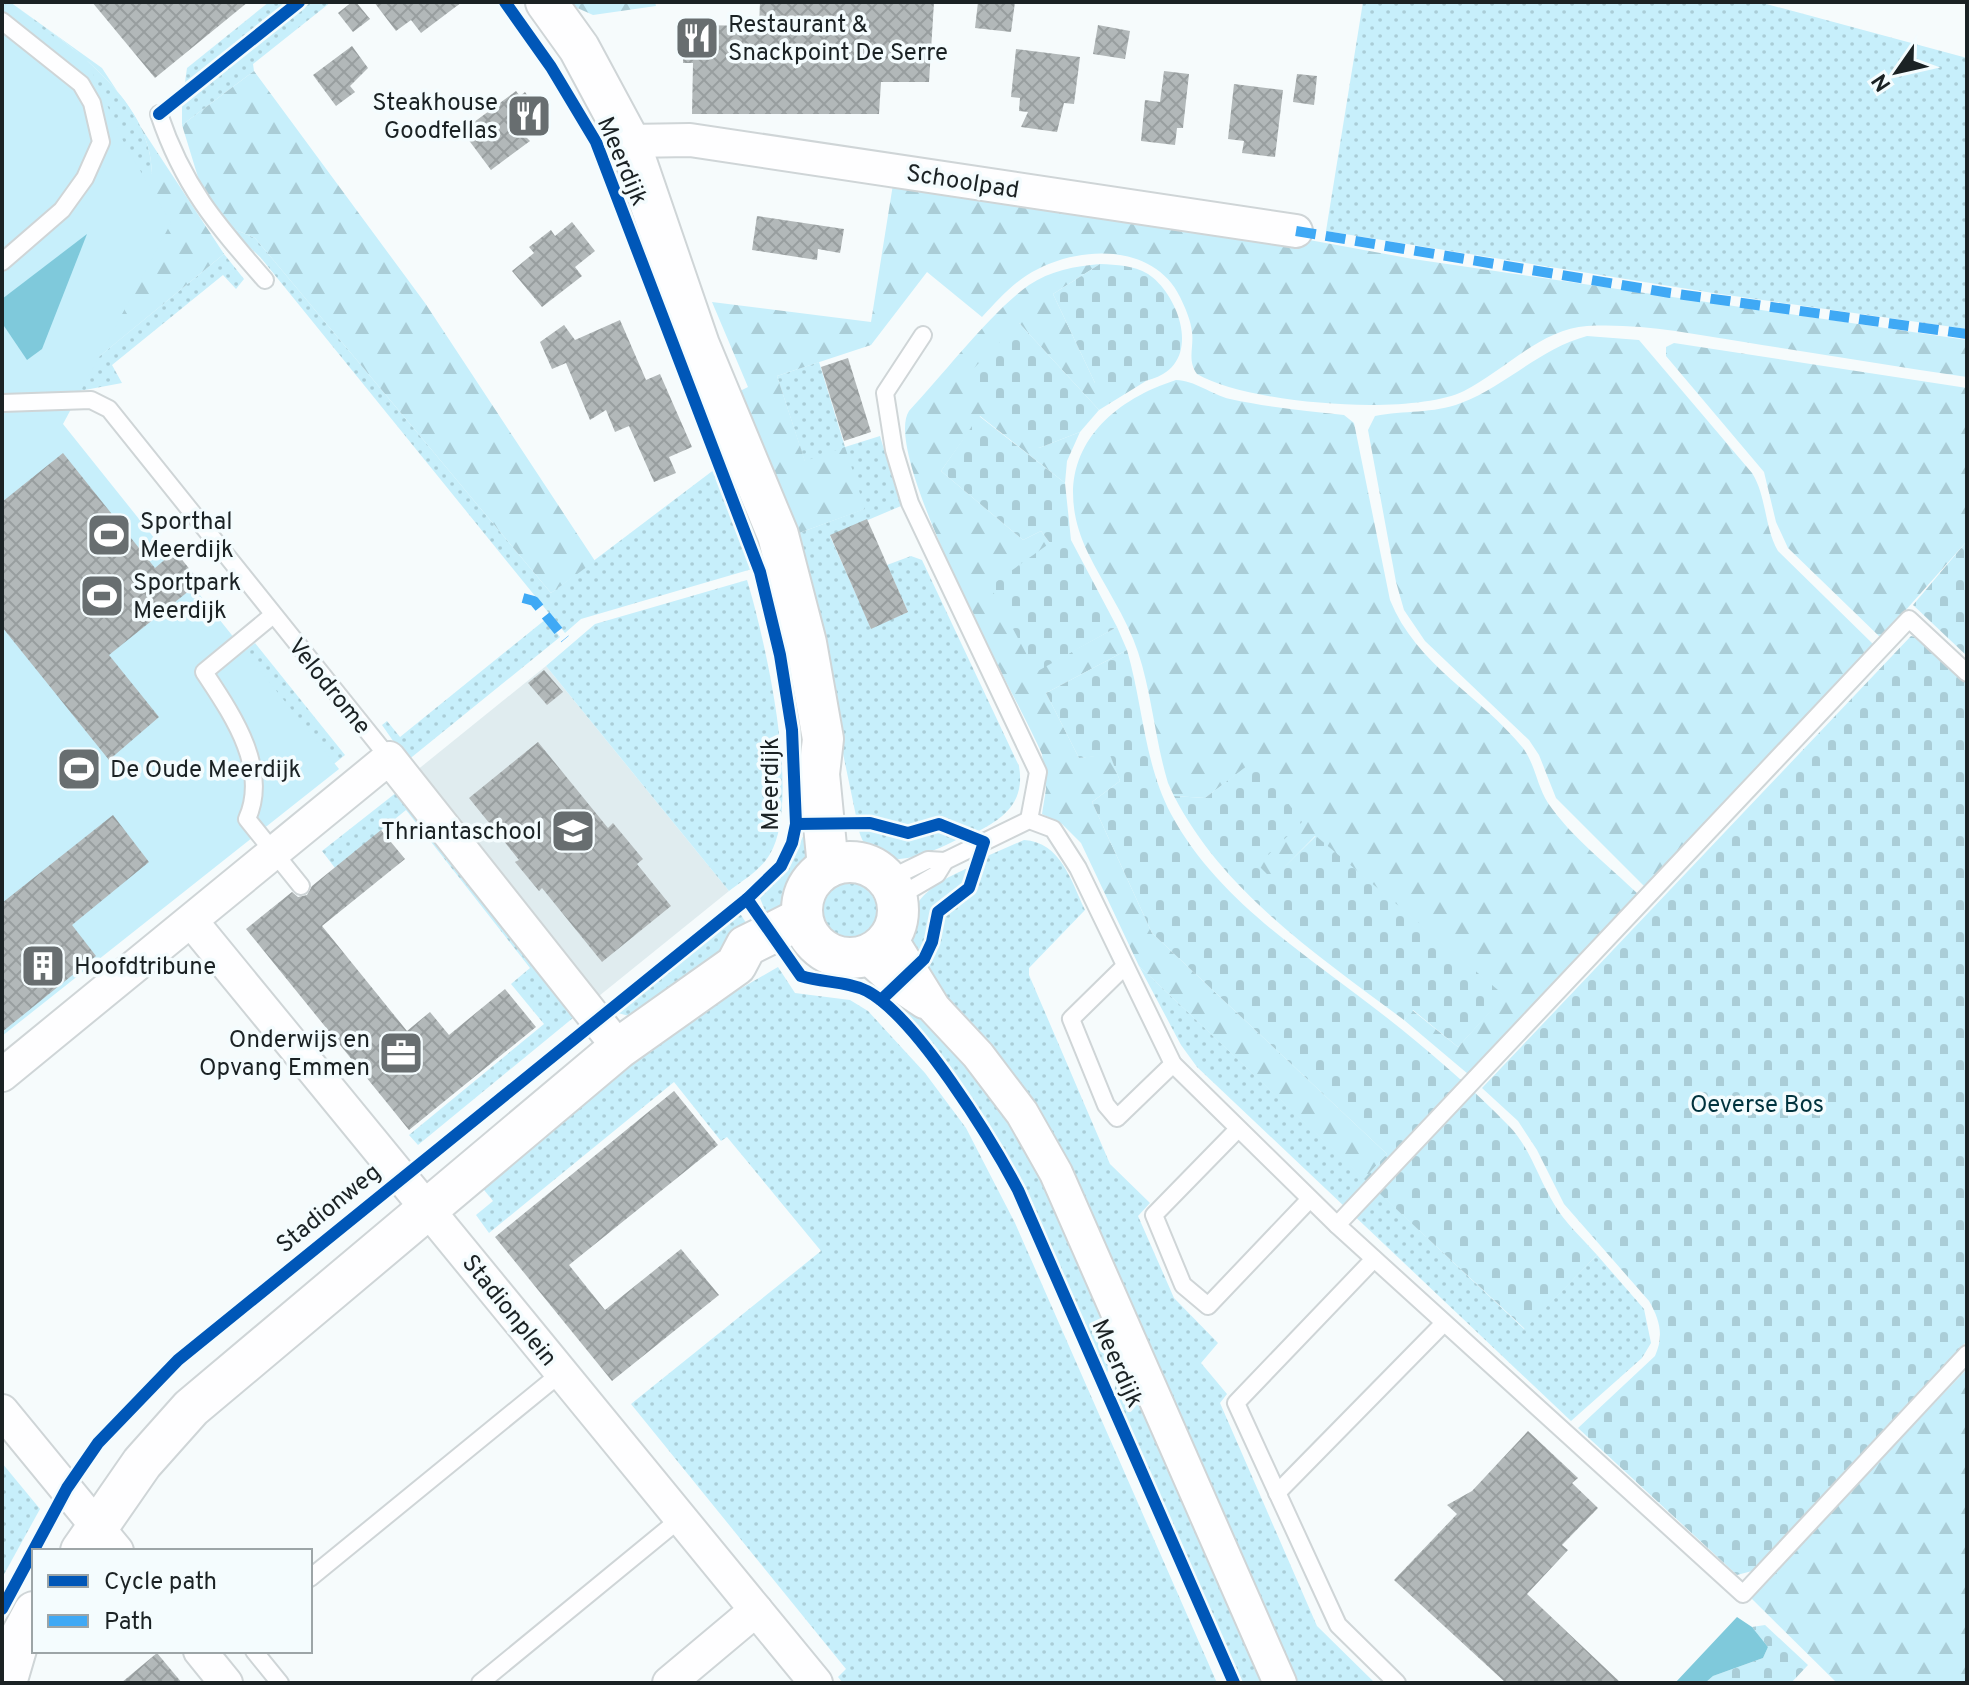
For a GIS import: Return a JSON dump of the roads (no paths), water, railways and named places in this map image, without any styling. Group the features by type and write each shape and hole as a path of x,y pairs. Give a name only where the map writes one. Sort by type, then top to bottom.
{"street":[{"name":"Meerdijk","path":"546,2 579,48 629,141 699,345 778,535 806,643 823,739 819,774 869,877"},
{"name":"Schoolpad","path":"629,141 690,140 1296,231"},
{"path":"2,1075 389,758"},
{"name":"Velodrome","path":"389,758 619,1048"},
{"path":"869,877 896,924 878,946 838,957 808,930 805,894 811,883 869,877"},
{"name":"Stadionplein","path":"192,922 816,1683"},
{"path":"2,1411 98,1542 142,1463 191,1408 619,1048 736,965 759,966 808,930"},
{"name":"Meerdijk","path":"878,946 978,1055 1022,1113 1056,1173 1280,1683"},
{"path":"669,1683 756,1610"},
{"path":"6,1683 18,1642 32,1616"},
{"path":"26,1683 37,1653"}],"lane":[{"path":"2,21 81,84 92,103 101,142 85,178 62,210 2,262"},
{"path":"159,114 173,158 206,211 265,280"},
{"path":"923,335 885,393 894,450 910,503 1038,772 1029,820"},
{"name":"Velodrome","path":"2,403 91,400 109,409 389,758"},
{"path":"273,615 204,672 239,727 250,761 253,805 247,819 301,886"},
{"path":"1337,1225 1909,619 1967,673"},
{"path":"869,877 937,874 945,861 1029,820 1053,829 1078,868 1173,1064 1337,1225 1743,1594 1967,1354"},
{"path":"1125,966 1071,1019 1106,1105 1117,1118 1173,1064"},
{"path":"1238,1129 1154,1215 1183,1285 1208,1306 1310,1199"},
{"path":"1374,1259 1236,1403 1338,1625 1397,1683"},
{"path":"1277,1493 1444,1323"},
{"path":"312,1576 561,1373"},
{"path":"480,1683 681,1518"},
{"path":"256,1653 280,1683"}],"water":[{"path":"87,234 42,349 27,360 2,323 2,299"},
{"path":"1737,1617 1752,1627 1768,1647 1763,1658 1713,1676 1705,1683 1675,1683"}],"place":[{"name":"Restaurant & Snackpoint De Serre","path":"697,38"},
{"name":"Steakhouse Goodfellas","path":"529,116"},
{"name":"Sporthal Meerdijk","path":"109,535"},
{"name":"Sportpark Meerdijk","path":"102,596"},
{"name":"De Oude Meerdijk","path":"79,769"},
{"name":"Thriantaschool","path":"573,831"},
{"name":"Hoofdtribune","path":"43,966"},
{"name":"Onderwijs en Opvang Emmen","path":"401,1053"}],"park label":[{"name":"Oeverse Bos","path":"1757,1104"}]}
